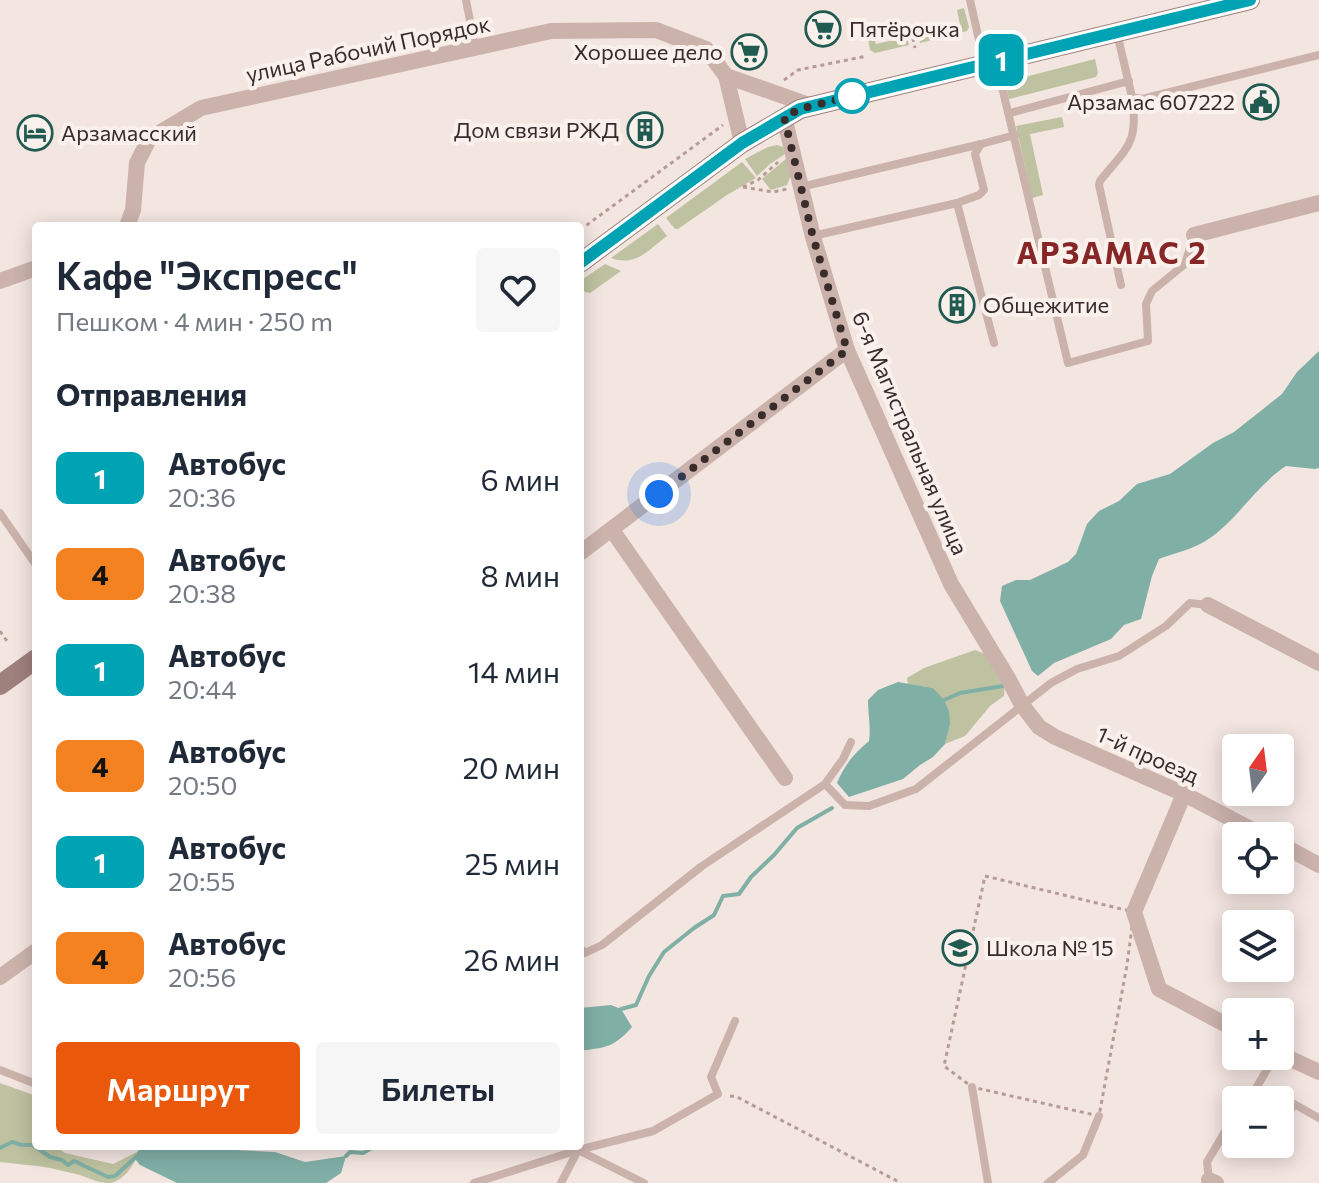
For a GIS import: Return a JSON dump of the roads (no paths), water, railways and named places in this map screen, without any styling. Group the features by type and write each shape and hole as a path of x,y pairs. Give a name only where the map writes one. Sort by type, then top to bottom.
{"main road":[{"path":"584,260 742,143 800,109 1250,0"},
{"path":"0,685 32,662"}],"street":[{"name":"улица Рабочий Порядок","path":"128,222 133,210 137,163 149,139 201,108 551,31 656,30 706,49 726,76 742,143"},
{"name":"улица Рабочий Порядок","path":"726,76 812,106"},
{"name":"6-я Магистральная улица","path":"784,117 813,237 847,350 951,584 1022,705"},
{"path":"1194,235 1319,203"},
{"path":"0,281 32,269"},
{"path":"584,550 847,350"},
{"path":"612,530 785,778"},
{"path":"1208,605 1319,663"},
{"name":"1-й проезд","path":"1022,705 1039,727 1055,737 1184,794 1237,822"},
{"path":"1184,794 1134,912 1159,989 1222,1023"},
{"path":"1294,852 1319,865"},
{"path":"0,977 32,954"},
{"path":"1294,1062 1319,1072"}],"lane":[{"path":"466,0 475,48"},
{"path":"970,0 1010,113 1068,363 1148,341 1146,304 1152,291 1185,264 1194,235"},
{"path":"1116,32 1135,116 1132,140 1099,185 1121,285"},
{"path":"1132,97 1142,99 1319,55"},
{"path":"1010,113 1129,81"},
{"path":"801,187 1015,135"},
{"path":"813,237 979,195 984,190 975,154 981,144"},
{"path":"957,203 994,343"},
{"path":"0,513 32,559"},
{"path":"825,784 845,805 869,806 916,789 1051,683 1077,669 1119,656 1166,626 1190,603 1208,605"},
{"path":"584,952 602,945 702,866 825,784 851,742"},
{"path":"584,1148 653,1131 718,1094 711,1077 735,1021"},
{"path":"0,1070 32,1082"},
{"path":"972,1087 988,1183"},
{"path":"1294,1104 1319,1118"},
{"path":"1048,1183 1083,1155 1099,1116"},
{"path":"1212,1182 1207,1162 1222,1137"},
{"path":"561,1183 578,1150"},
{"path":"474,1183 578,1150 644,1183"}],"water":[{"path":"1319,351 1319,468 1286,466 1265,483 1218,532 1196,546 1159,559 1141,619 1124,625 1111,639 1054,663 1038,676 1032,671 1000,601 1002,586 1016,580 1030,580 1068,562 1076,554 1087,524 1099,511 1119,501 1137,484 1170,474 1234,432 1282,394 1297,372"},
{"path":"898,682 933,688 944,700 950,724 945,744 903,779 849,797 837,783 850,760 869,741 868,700 878,690"},
{"path":"611,1005 621,1009 632,1027 609,1045 584,1051 584,1008"},
{"path":"137,1152 275,1152 305,1162 346,1156 341,1173 326,1183 177,1183 140,1165 136,1160"}],"waterway":[{"path":"944,700 960,693 1003,686"},
{"path":"621,1009 636,1005 664,952 714,915 723,896 739,894 797,828 832,808"},
{"path":"0,1148 12,1142 32,1145"},
{"path":"40,1150 68,1165 74,1161 108,1177 115,1176 137,1156"},
{"path":"346,1156 350,1152 363,1153 368,1150"}],"place":[{"name":"Пятёрочка","path":"823,29"},
{"name":"Хорошее дело","path":"749,52"},
{"name":"Арзамас 607222","path":"1261,102"},
{"name":"Дом связи РЖД","path":"645,130"},
{"name":"Арзамасский","path":"35,133"},
{"name":"Общежитие","path":"957,305"},
{"name":"Школа № 15","path":"960,948"}],"district":[{"name":"АРЗАМАС 2","path":"1112,254"}]}
